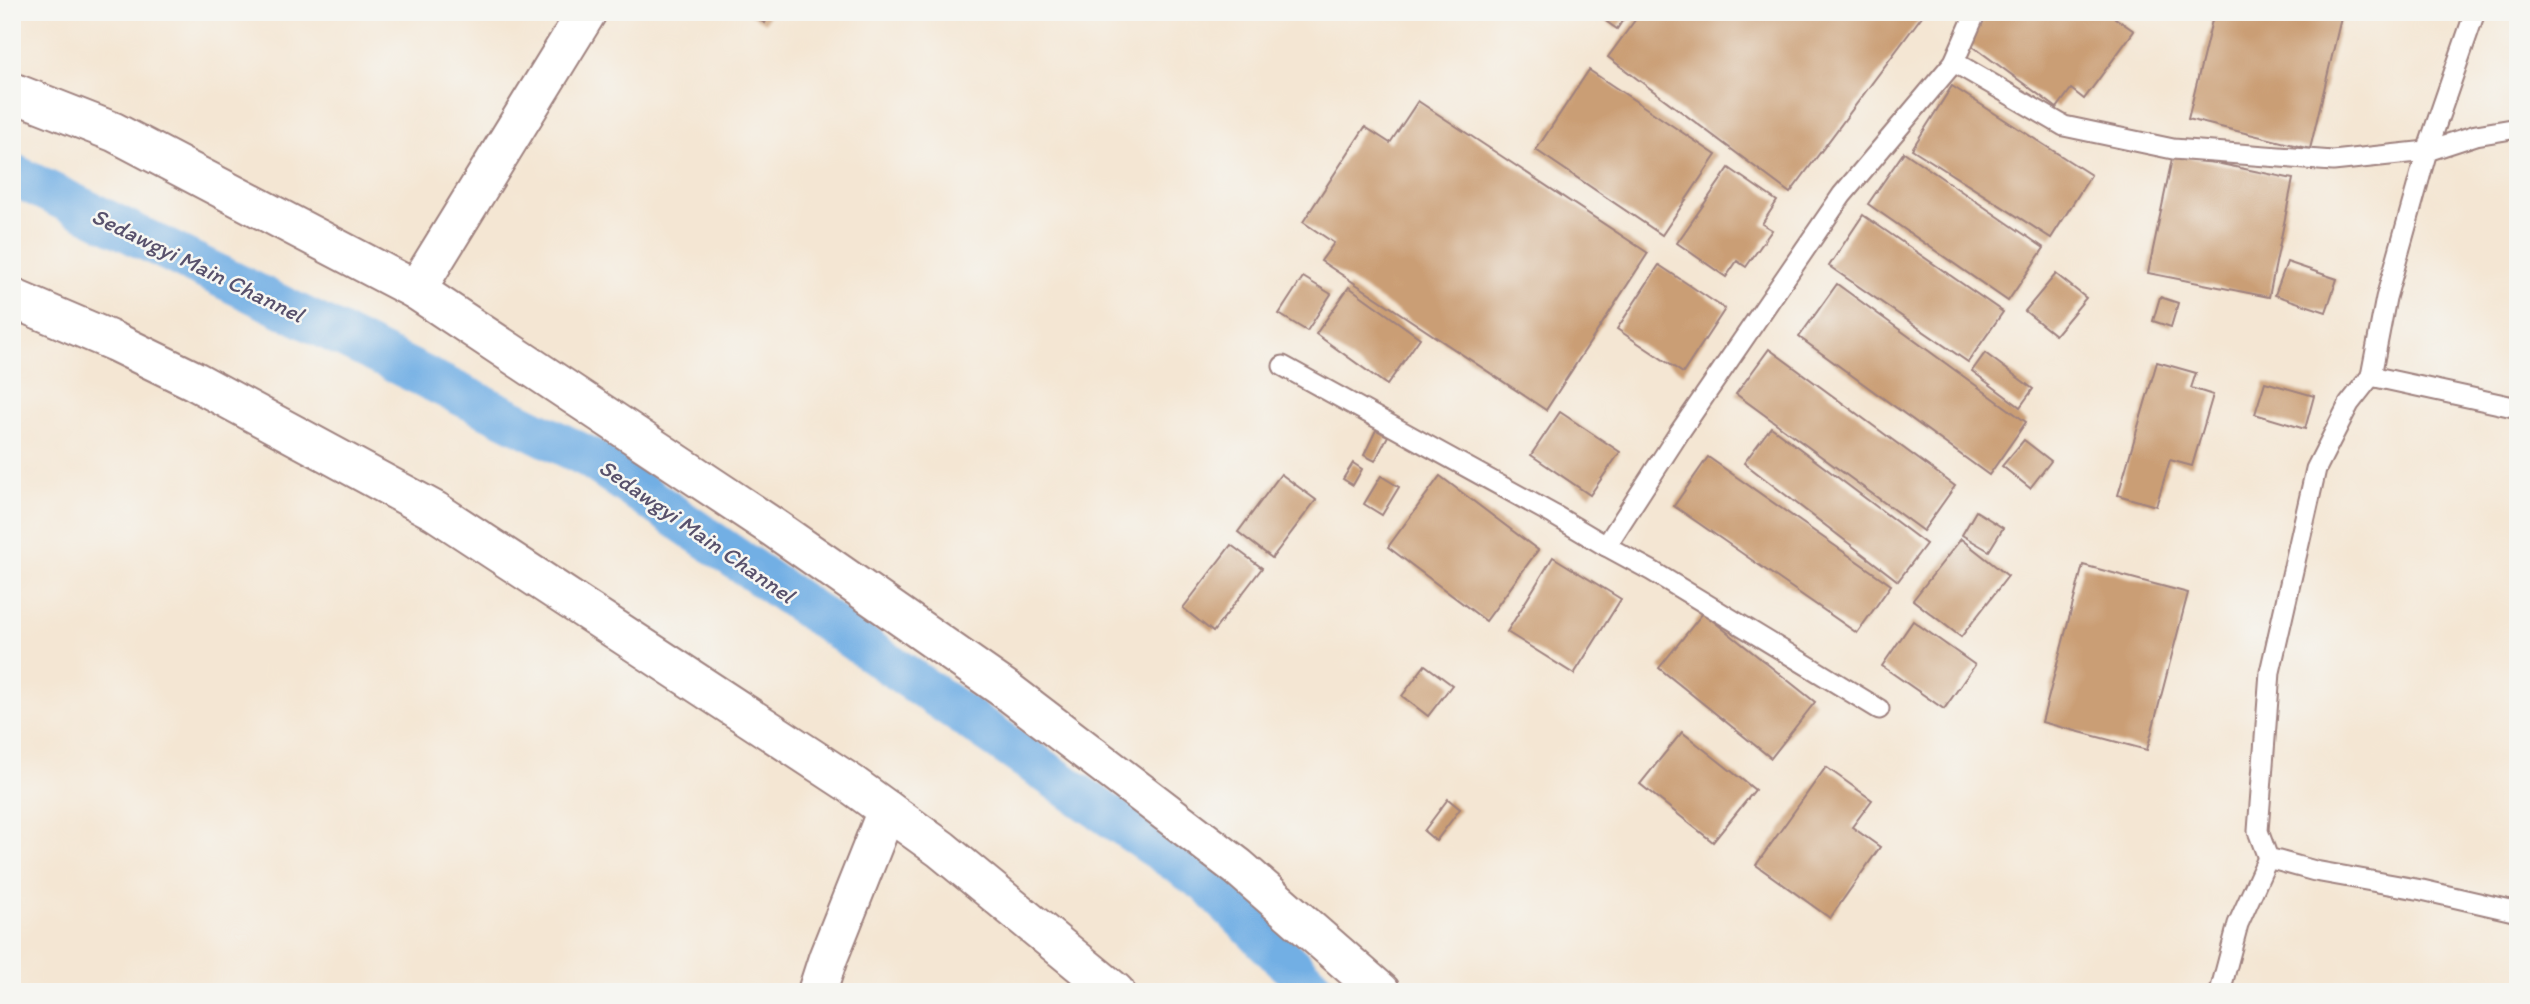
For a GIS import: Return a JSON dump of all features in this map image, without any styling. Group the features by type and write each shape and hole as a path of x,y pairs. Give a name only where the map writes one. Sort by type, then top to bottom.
{"street":[{"path":"416,290 587,12"},
{"path":"12,92 114,132 416,290 774,528 1009,692 1238,867 1381,992"},
{"path":"12,298 115,342 183,376 435,511 887,810 941,849 1115,992"},
{"path":"817,992 887,810"}],"lane":[{"path":"1606,547 1679,433 1842,195 1954,62 1976,12"},
{"path":"2220,992 2238,924 2268,858 2258,831 2270,671 2316,469 2349,404 2371,376 2386,298 2427,151 2475,12"},
{"path":"1954,62 2064,126 2173,149 2333,161 2427,151 2476,135 2518,128"},
{"path":"1283,366 1555,515 1879,709"},
{"path":"2371,376 2518,408"},
{"path":"2268,858 2315,871 2422,890 2518,912"}],"building":[{"path":"745,12 770,12 765,23"},
{"path":"1593,12 1628,12 1617,29"},
{"path":"1641,12 1925,12 1790,193 1608,57"},
{"path":"1989,12 2119,12 2115,18 2134,31 2084,99 2071,89 2057,108 1967,42"},
{"path":"2214,12 2316,12 2341,18 2310,149 2188,119"},
{"path":"1589,70 1716,155 1662,235 1536,150"},
{"path":"1952,86 2091,175 2051,238 1912,149"},
{"path":"1418,101 1648,253 1546,410 1321,261 1334,243 1303,222 1365,127 1390,143"},
{"path":"1904,152 2044,248 2008,301 1868,204"},
{"path":"2173,154 2293,179 2269,297 2148,273"},
{"path":"1729,168 1777,201 1762,224 1772,230 1746,267 1737,261 1726,277 1677,243"},
{"path":"1863,215 2003,312 1968,362 1829,266"},
{"path":"2287,262 2337,279 2326,312 2275,295"},
{"path":"1659,265 1725,309 1683,373 1617,329"},
{"path":"2056,274 2086,298 2055,335 2025,311"},
{"path":"1303,277 1331,294 1307,331 1279,314"},
{"path":"1837,284 2026,422 1989,475 1799,337"},
{"path":"1349,287 1420,338 1387,385 1316,334"},
{"path":"2160,297 2178,303 2171,327 2153,321"},
{"path":"1769,349 1955,486 1923,531 1736,394"},
{"path":"1985,353 2033,389 2020,407 1972,371"},
{"path":"2157,362 2196,373 2191,388 2213,395 2192,466 2170,460 2156,506 2118,495"},
{"path":"2265,382 2314,396 2305,429 2255,414"},
{"path":"1560,412 1620,452 1590,495 1531,455"},
{"path":"1771,427 1926,544 1898,581 1744,463"},
{"path":"1376,430 1388,436 1375,461 1364,455"},
{"path":"2024,440 2051,461 2030,488 2002,466"},
{"path":"1708,457 1891,585 1857,633 1674,506"},
{"path":"1353,463 1362,469 1353,485 1343,479"},
{"path":"1281,474 1316,500 1272,558 1238,532"},
{"path":"1381,476 1399,487 1382,515 1364,504"},
{"path":"1440,476 1538,550 1486,621 1388,547"},
{"path":"1976,511 2003,528 1989,551 1962,535"},
{"path":"1961,539 2008,576 1961,637 1913,600"},
{"path":"1231,545 1262,568 1213,632 1183,608"},
{"path":"1553,557 1621,599 1574,674 1507,632"},
{"path":"2083,565 2188,593 2147,750 2042,722"},
{"path":"1703,613 1815,702 1771,758 1659,668"},
{"path":"1913,621 1975,665 1944,709 1882,666"},
{"path":"1425,665 1452,685 1428,716 1402,696"},
{"path":"1682,732 1755,790 1713,842 1640,784"},
{"path":"1826,767 1872,800 1852,827 1880,847 1830,918 1756,865"},
{"path":"1448,799 1460,809 1436,841 1424,831"}],"waterway":[{"name":"Sedawgyi Main Channel","path":"12,174 590,458 1207,883 1317,992"}]}
